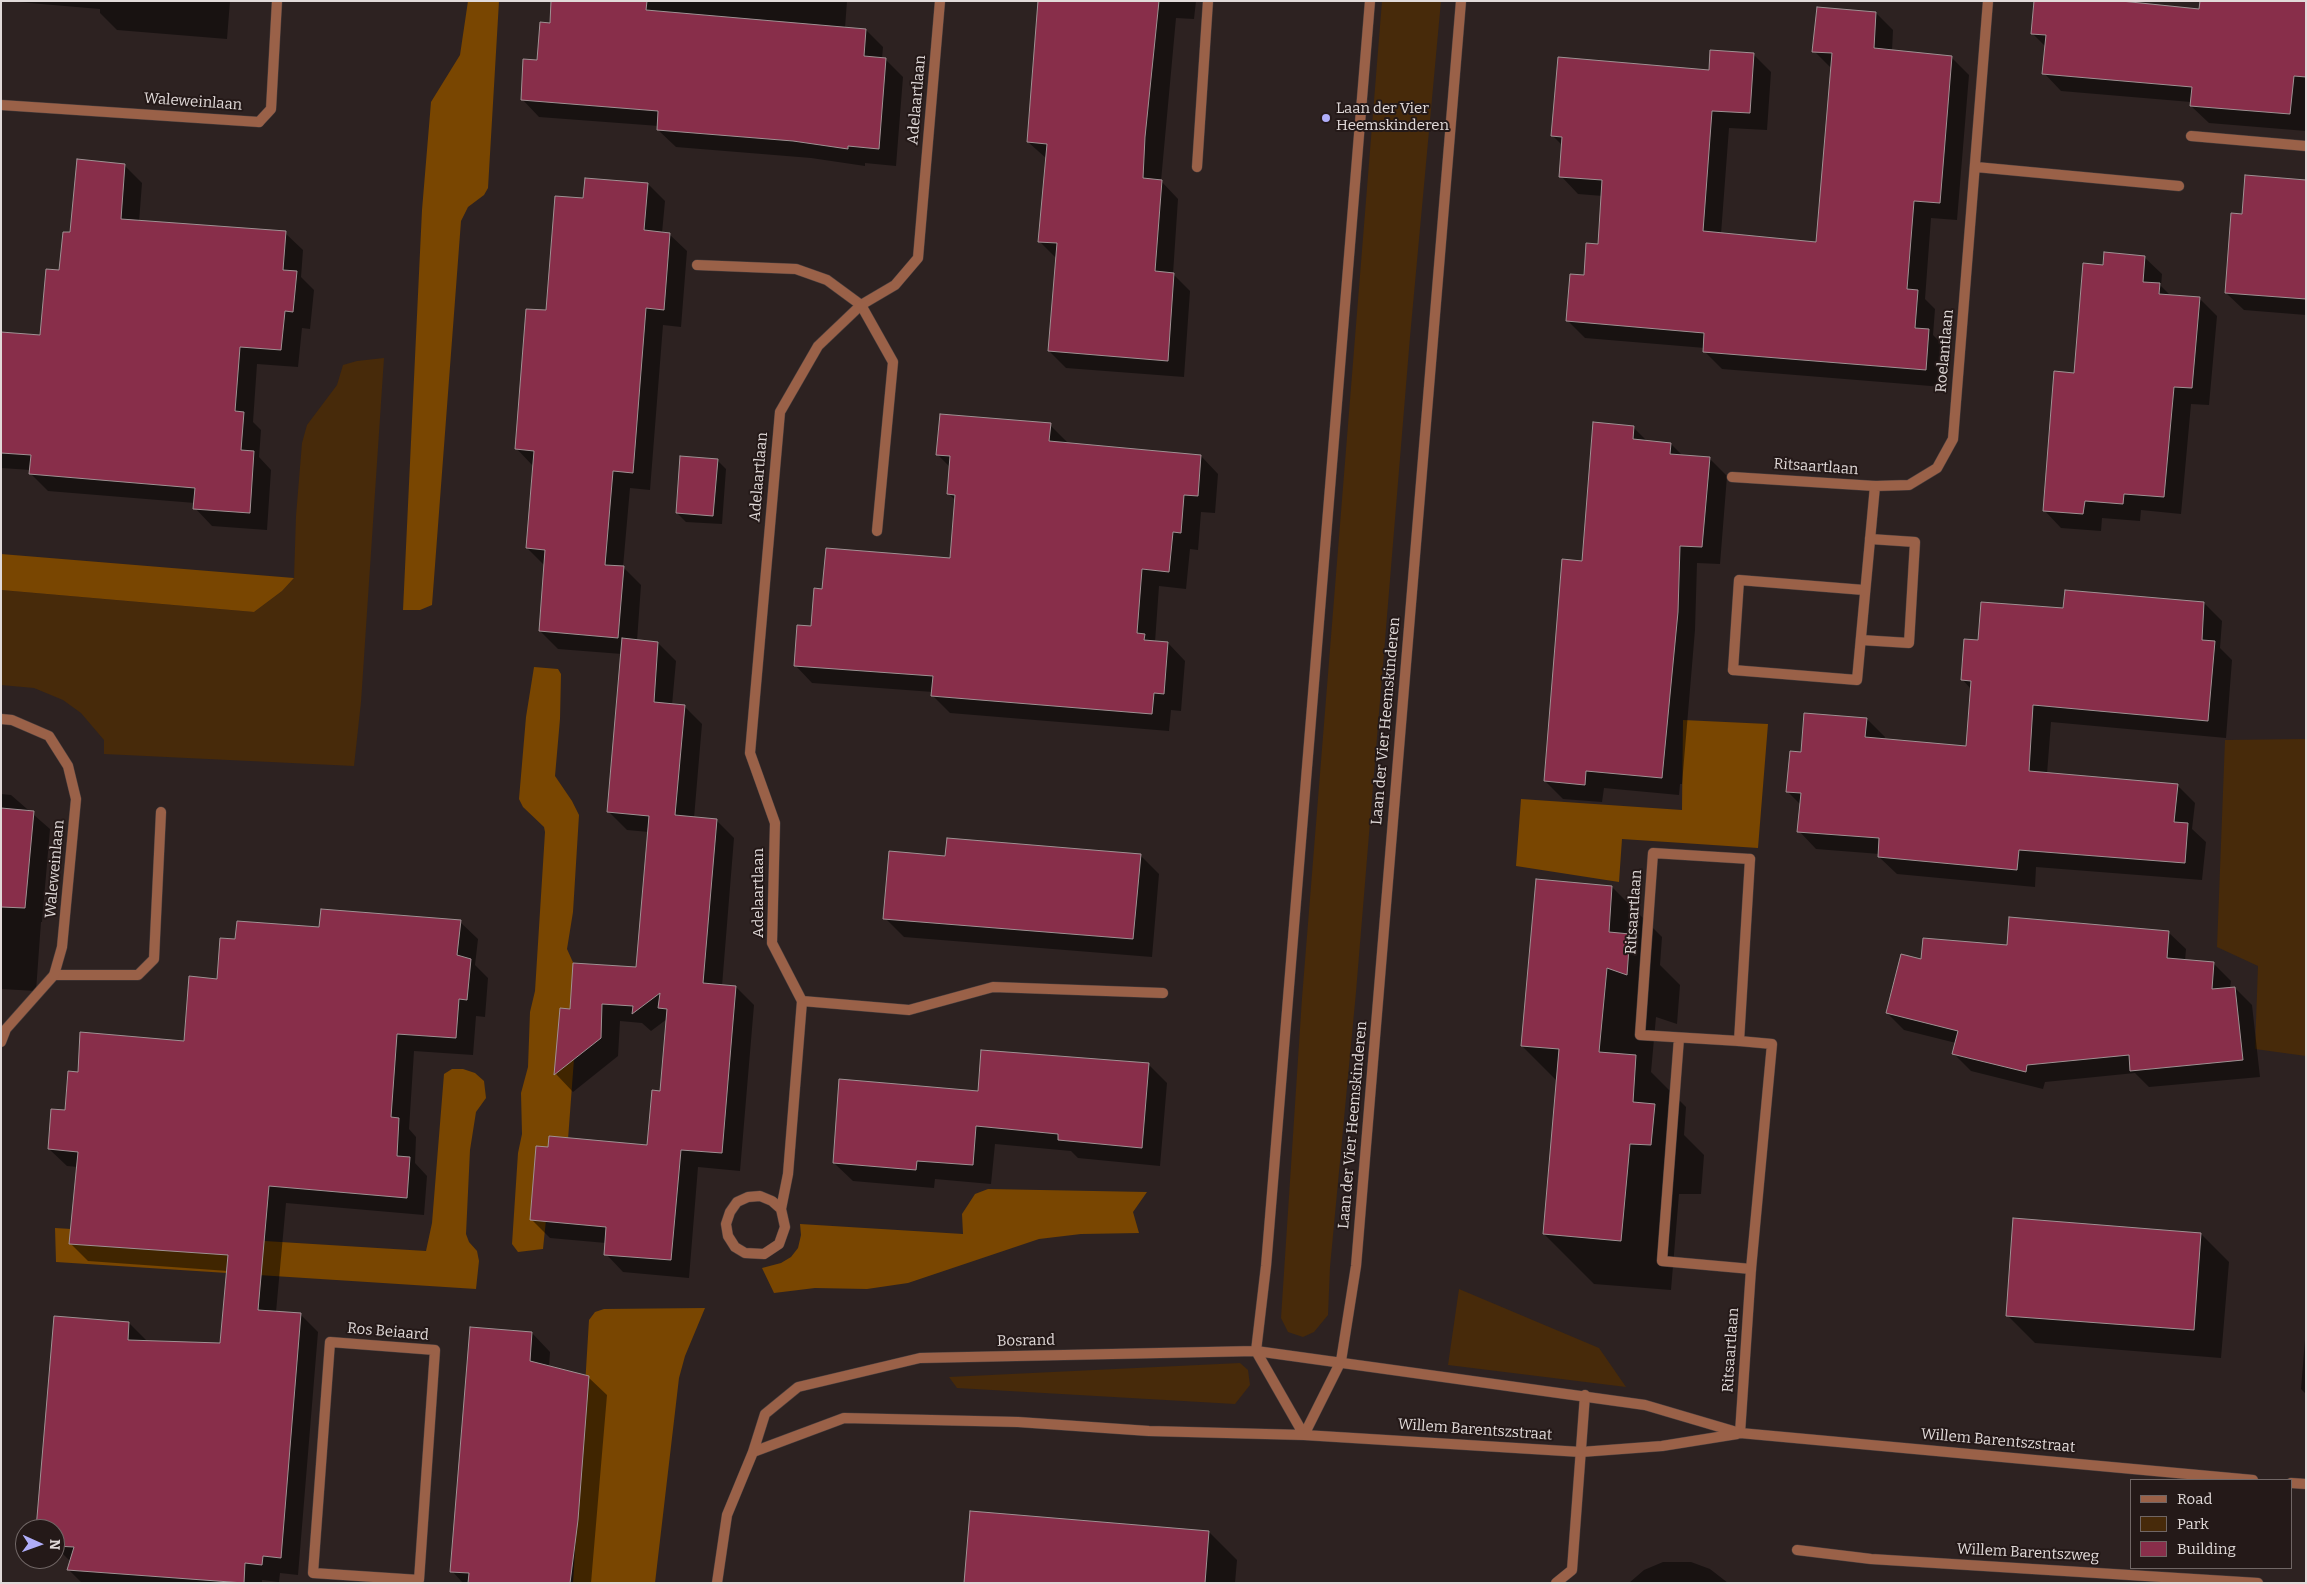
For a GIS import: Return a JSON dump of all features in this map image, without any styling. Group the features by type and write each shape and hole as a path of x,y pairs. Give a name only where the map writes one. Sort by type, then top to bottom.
{"street":[{"name":"Waleweinlaan","path":"1,105 259,122 270,109 277,1"},
{"name":"Adelaartlaan","path":"802,1001 772,943 774,823 750,753 780,412 818,346 861,305 895,285 918,258 940,1"},
{"path":"1197,167 1208,1"},
{"path":"1304,1434 1256,1351 1267,1256 1370,1"},
{"name":"Laan der Vier Heemskinderen","path":"1304,1434 1341,1361 1356,1266 1461,1"},
{"name":"Roelantlaan","path":"1875,486 1909,485 1937,468 1953,440 1988,1"},
{"path":"2191,136 2306,146"},
{"path":"1976,167 2179,186"},
{"path":"697,264 796,269 827,280 861,305 893,362 877,531"},
{"name":"Ritsaartlaan","path":"1732,477 1875,486 1857,680 1733,670 1739,580 1864,590"},
{"path":"1860,640 1909,643 1915,542 1870,539"},
{"name":"Waleweinlaan","path":"1,719 12,720 48,736 68,766 76,799 62,947 54,975 6,1029 1,1042"},
{"path":"54,975 138,975 154,958 161,812"},
{"name":"Ritsaartlaan","path":"1739,1041 1750,859 1653,852 1640,1035 1772,1044 1751,1269 1740,1433"},
{"path":"781,1209 772,1201 760,1196 748,1197 737,1202 728,1218 728,1236 735,1247 745,1253 764,1254 779,1244 785,1227 781,1209 788,1174 802,1001 909,1010 994,987 1163,992"},
{"path":"1678,1038 1662,1262 1751,1269"},
{"name":"Ros Beiaard","path":"330,1342 435,1350 419,1580 376,1580 313,1573 330,1342"},
{"name":"Bosrand","path":"717,1583 727,1515 765,1414 798,1387 920,1358 1256,1351 1341,1361"},
{"name":"Willem Barentszstraat","path":"1341,1361 1430,1376 1585,1395 1645,1405 1740,1433 2193,1477 2233,1479"},
{"path":"1556,1583 1572,1570 1585,1395"},
{"path":"752,1452 844,1418 1018,1422 1150,1431 1304,1434"},
{"name":"Willem Barentszstraat","path":"1304,1434 1581,1452 1662,1446 1740,1433"},
{"path":"2292,1483 2306,1484"},
{"name":"Willem Barentszweg","path":"1797,1550 1871,1559 2189,1576 2258,1583"}],"green space":[{"path":"1382,1 1441,1 1410,337 1356,992 1330,1267 1328,1315 1314,1332 1303,1337 1288,1332 1281,1318 1302,998"},
{"path":"384,358 361,702 354,766 104,754 104,740 81,713 63,700 34,688 1,685 1,590 254,612 282,591 294,578 296,516 302,443 307,425 337,385 343,365 357,361"},
{"path":"2306,739 2306,1056 2255,1049 2258,966 2217,947 2225,740"},
{"path":"1459,1289 1599,1348 1626,1387 1448,1365"},
{"path":"1240,1363 1248,1370 1250,1385 1235,1404 957,1388 949,1377"}],"shaded area":[{"path":"468,1 499,1 488,188 484,195 468,207 461,221 432,605 420,610 403,610 422,210 431,102 460,55"},
{"path":"1,554 294,578 282,591 254,612 1,590"},
{"path":"534,667 558,669 561,674 560,719 555,776 579,815 573,912 567,949 580,978 567,1153 551,1171 543,1249 518,1252 512,1244 518,1153 522,1134 521,1093 528,1067 530,1012 535,991 545,832 544,827 523,807 519,799 526,717"},
{"path":"1683,720 1768,724 1758,848 1622,839 1619,882 1516,866 1521,799 1682,810"},
{"path":"452,1069 463,1069 475,1073 484,1081 486,1098 476,1112 470,1150 466,1234 469,1242 477,1251 479,1261 476,1289 56,1262 55,1228 426,1251 432,1223 444,1074"},
{"path":"988,1189 1147,1192 1133,1212 1139,1233 1081,1234 1039,1239 908,1283 867,1289 815,1288 774,1293 762,1268 781,1263 791,1257 798,1248 801,1235 800,1224 963,1234 962,1214 975,1194"},
{"path":"705,1308 685,1356 679,1378 655,1583 573,1583 589,1320 595,1312 604,1309"}],"building":[{"path":"551,1 647,1 646,10 866,29 864,56 886,58 879,149 848,146 848,149 793,141 657,130 658,111 521,100 523,59 537,60 540,22 550,23"},
{"path":"1038,1 1159,1 1145,137 1143,178 1162,180 1155,271 1174,273 1168,361 1048,351 1057,243 1038,242 1047,144 1027,142"},
{"path":"2034,1 2121,1 2199,9 2200,1 2306,1 2306,77 2294,76 2290,114 2190,106 2192,87 2042,74 2046,35 2031,34"},
{"path":"1817,7 1876,12 1874,48 1952,56 1940,203 1914,201 1907,289 1918,290 1915,328 1929,329 1926,370 1703,352 1704,333 1566,321 1570,274 1584,275 1586,243 1598,244 1602,180 1559,177 1562,137 1551,136 1558,57 1709,70 1710,50 1754,53 1750,113 1712,111 1703,231 1816,242 1832,53 1812,52"},
{"path":"77,159 125,164 121,219 286,231 283,270 297,271 293,312 285,311 281,350 240,347 235,411 244,412 241,450 254,451 250,513 193,509 195,488 29,474 31,455 1,453 1,332 40,335 46,269 59,270 63,232 70,232"},
{"path":"2245,175 2306,180 2306,299 2225,293 2231,213 2242,214"},
{"path":"585,178 648,183 644,230 670,233 664,310 646,308 633,473 613,471 605,565 624,566 618,638 539,631 545,550 526,548 534,451 515,449 526,309 546,310 555,196 583,198"},
{"path":"2104,252 2145,256 2143,282 2160,283 2159,294 2200,297 2192,388 2174,387 2164,497 2124,494 2123,504 2085,501 2083,514 2043,511 2054,371 2074,373 2083,263 2103,265"},
{"path":"940,414 1051,423 1049,441 1201,455 1198,496 1184,495 1181,533 1173,532 1169,572 1142,569 1137,633 1145,634 1144,640 1168,642 1164,694 1154,693 1152,714 931,696 933,676 794,666 797,625 811,626 814,588 822,589 826,548 950,558 955,495 947,494 950,456 936,455"},
{"path":"1593,422 1634,426 1633,439 1671,443 1670,454 1710,457 1702,547 1680,546 1678,612 1662,778 1586,771 1585,785 1544,781 1562,559 1582,561"},
{"path":"680,456 718,459 713,516 676,513"},
{"path":"2065,590 2204,602 2202,640 2215,641 2208,721 2033,705 2029,771 2178,784 2174,822 2188,823 2185,863 2019,850 2017,870 1878,857 1879,838 1797,832 1801,793 1786,792 1790,751 1801,752 1804,713 1867,718 1865,737 1966,746 1971,681 1961,680 1964,639 1978,640 1981,602 2063,608"},
{"path":"622,638 658,642 654,702 685,705 675,815 717,819 703,983 736,986 722,1153 681,1150 671,1260 604,1255 606,1227 530,1220 536,1146 548,1147 549,1136 647,1145 652,1090 660,1091 667,1009 658,1008 660,993 632,1014 633,1006 602,1004 601,1038 554,1075 560,1008 570,1009 573,963 636,967 649,816 607,812"},
{"path":"1,808 34,811 25,908 1,907"},
{"path":"947,838 1141,854 1133,939 883,919 889,851 945,856"},
{"path":"1536,879 1612,886 1609,932 1630,934 1627,975 1607,968 1599,1052 1636,1055 1633,1102 1655,1104 1651,1145 1630,1144 1621,1241 1543,1234 1559,1049 1521,1046"},
{"path":"321,909 461,920 457,955 471,959 467,1000 459,999 456,1038 397,1034 391,1117 399,1118 397,1156 410,1157 407,1198 269,1186 258,1310 301,1313 281,1558 263,1556 262,1565 245,1563 244,1583 67,1570 74,1547 65,1547 65,1519 37,1519 54,1316 129,1322 128,1340 220,1343 228,1255 69,1244 78,1152 48,1149 51,1109 65,1110 68,1071 78,1072 80,1032 184,1041 189,976 217,979 220,938 235,939 237,921 319,927"},
{"path":"2009,917 2169,931 2167,958 2214,962 2212,989 2235,987 2243,1060 2130,1071 2129,1055 2027,1065 2026,1072 1952,1054 1958,1031 1886,1013 1901,954 1921,959 1923,938 2007,945"},
{"path":"981,1050 1149,1063 1142,1148 1058,1140 1058,1134 976,1126 973,1165 917,1161 916,1170 833,1163 839,1079 978,1091"},
{"path":"2013,1218 2201,1233 2194,1330 2006,1316"},
{"path":"470,1327 532,1332 530,1361 589,1376 578,1520 570,1583 468,1583 469,1573 450,1572"},
{"path":"970,1511 1209,1531 1205,1583 964,1583"}],"place":[{"name":"Laan der Vier Heemskinderen","path":"1326,118"}]}
